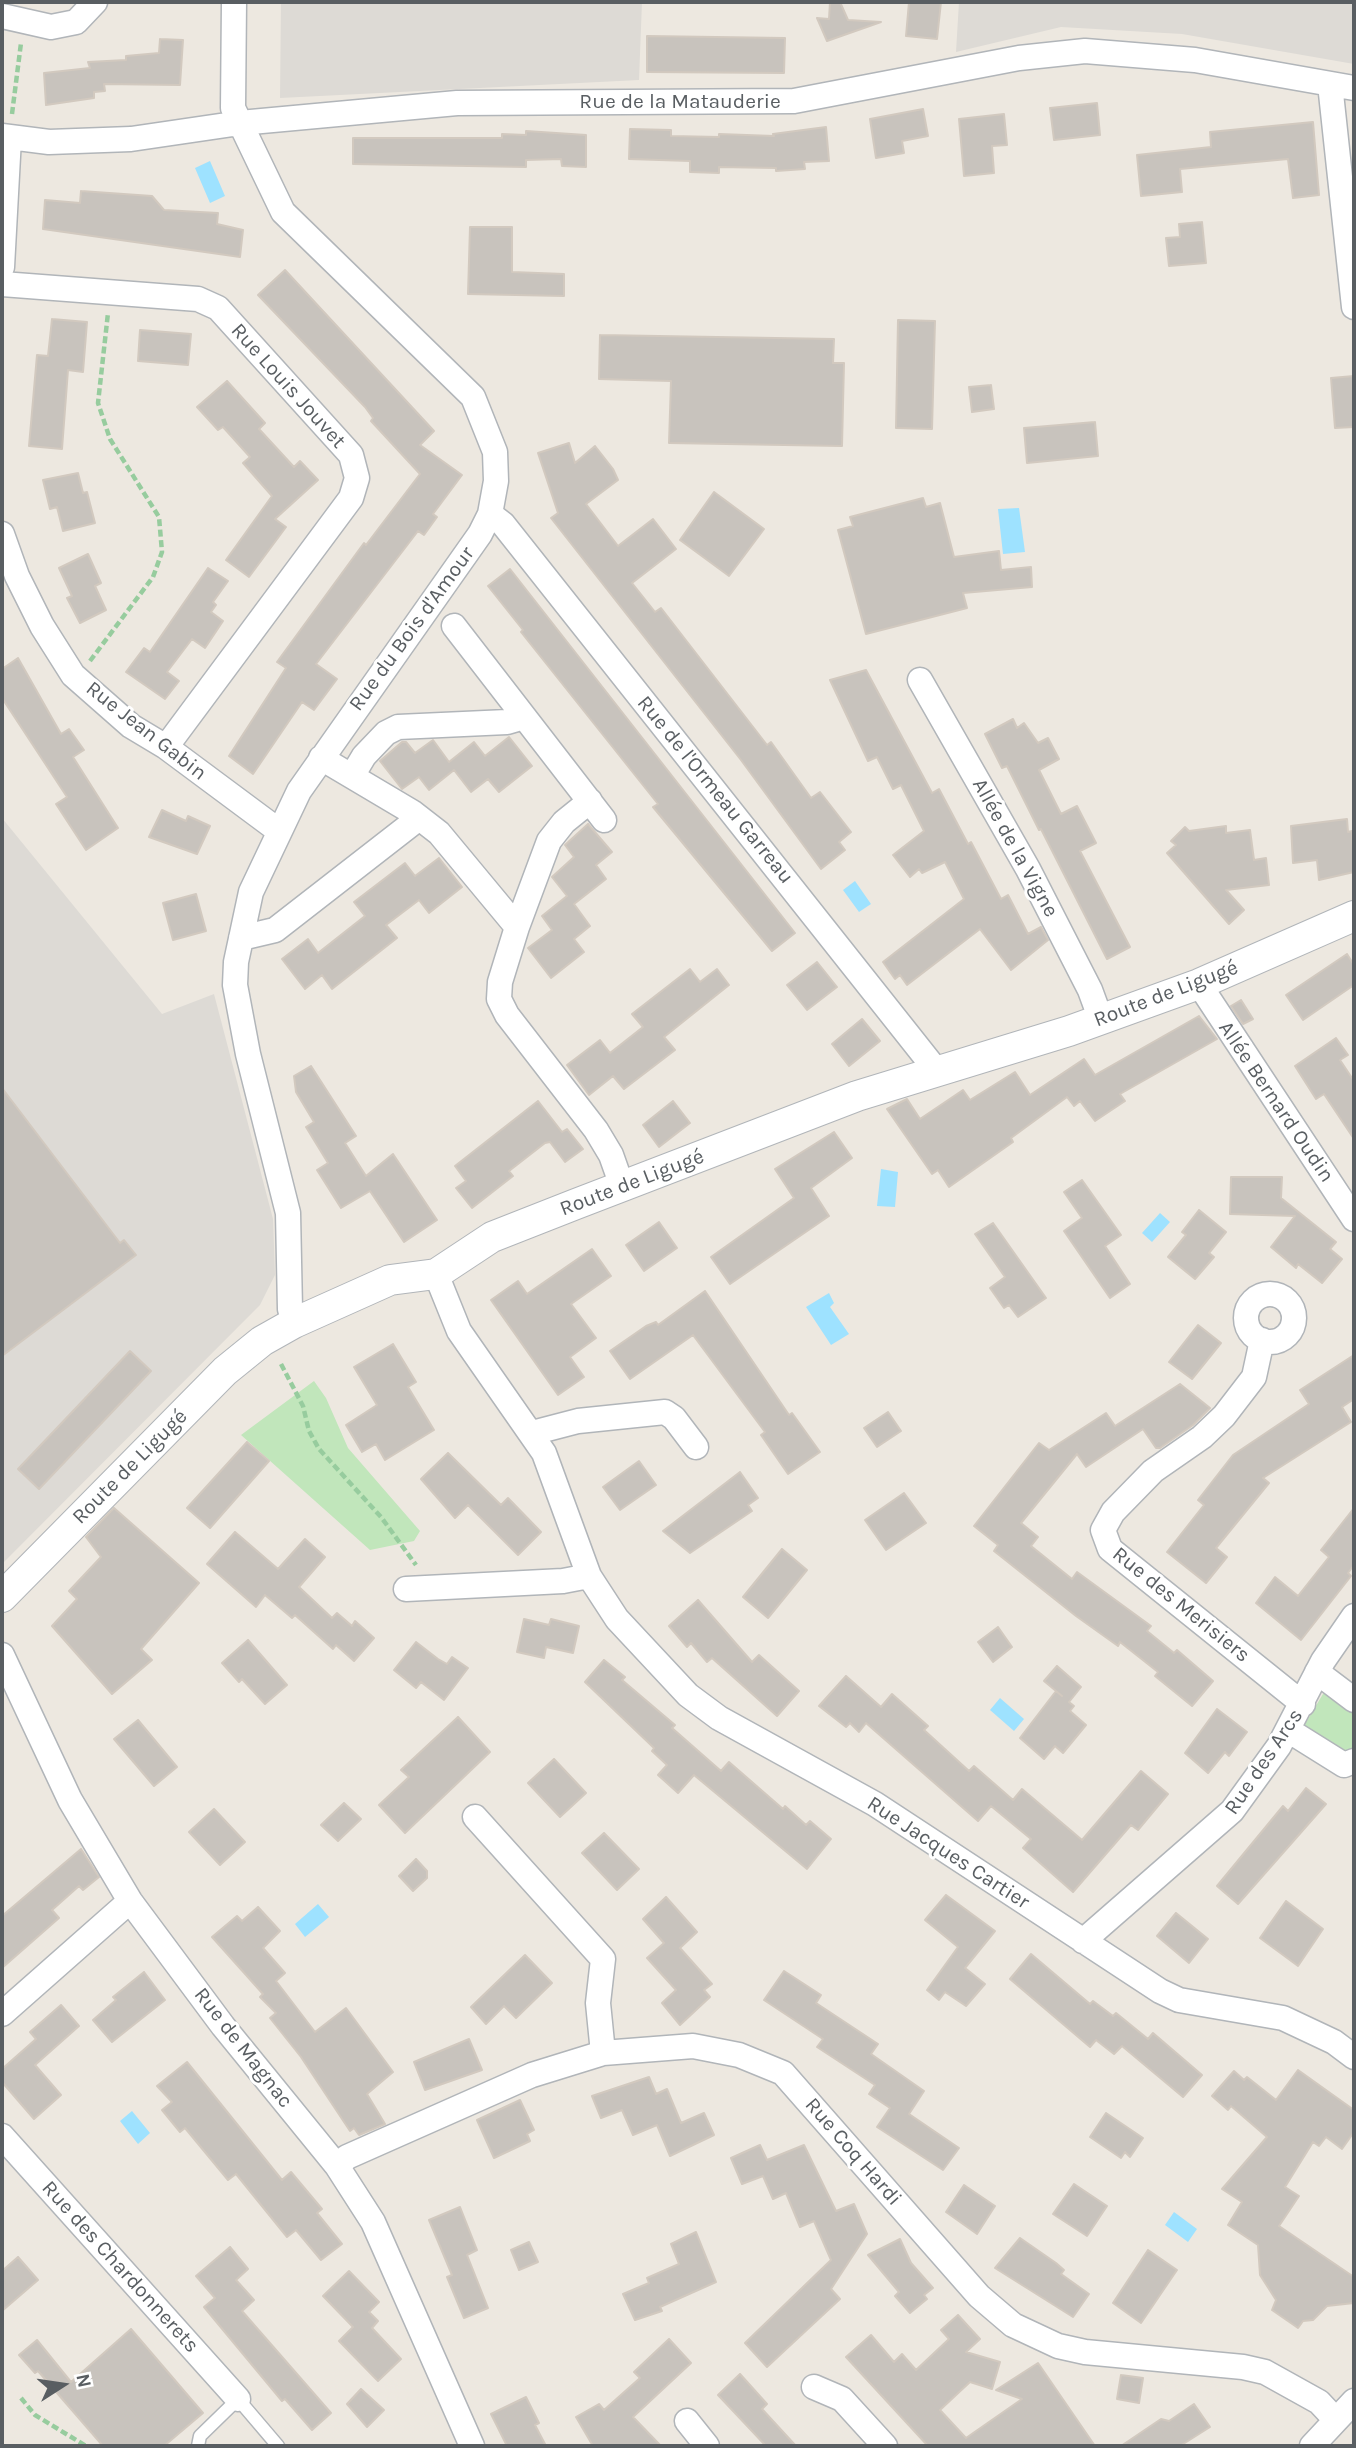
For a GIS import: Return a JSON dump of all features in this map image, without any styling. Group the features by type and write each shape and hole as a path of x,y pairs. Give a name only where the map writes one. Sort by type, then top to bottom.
{"street":[{"path":"12,19 51,27 76,22 95,2"},
{"name":"Rue du Bois d'Amour","path":"234,2 233,108 283,212 473,397 495,452 496,481 489,514 442,589 299,791 251,892 236,962 237,996 248,1054 288,1213 290,1309 294,1323"},
{"name":"Rue de la Matauderie","path":"5,137 49,142 131,139 240,123 457,103 794,101 1019,58 1085,51 1195,60 1354,88"},
{"path":"1329,84 1354,307"},
{"path":"2,267 5,137"},
{"name":"Rue Louis Jouvet","path":"2,284 198,299 218,308 351,455 357,478 352,498 166,747"},
{"name":"Rue de l'Ormeau Garreau","path":"489,514 503,524 936,1070"},
{"name":"Rue Jean Gabin","path":"2,534 29,601 73,675 131,726 166,747 279,831"},
{"path":"454,626 597,811 564,822 549,841 517,927 500,982 499,999 506,1015 596,1130 611,1155 622,1186"},
{"name":"Allée de la Vigne","path":"920,680 1028,869 1090,990 1101,1020"},
{"path":"352,776 365,756 386,733 398,727 507,722 524,717"},
{"path":"321,758 439,833 517,927"},
{"path":"241,938 275,930 419,818"},
{"name":"Route de Ligugé","path":"2,1597 225,1371 262,1341 294,1323 390,1280 436,1274 492,1237 622,1186 857,1096 1101,1020 1199,984 1354,915"},
{"name":"Allée Bernard Oudin","path":"1199,984 1354,1219"},
{"name":"Rue Jacques Cartier","path":"436,1274 459,1331 544,1453 589,1576 617,1619 651,1659 688,1695 719,1718 875,1804 1142,1980 1179,2000 1283,2018 1334,2042 1354,2057"},
{"name":"Rue des Merisiers","path":"1262,1340 1254,1377 1224,1416 1202,1437 1153,1471 1113,1512 1103,1530 1110,1549 1303,1704"},
{"path":"532,1433 578,1421 665,1412 674,1418 696,1447"},
{"path":"416,1589 563,1581 589,1576"},
{"name":"Rue des Arcs","path":"1083,1941 1224,1820 1288,1730 1317,1672 1354,1616"},
{"name":"Rue de Magnac","path":"2,1656 70,1800 130,1901 223,2026 337,2166 373,2222 472,2446"},
{"path":"1317,1672 1354,1700"},
{"path":"1288,1730 1344,1765 1354,1761"},
{"path":"475,1817 603,1959 598,2003 603,2053"},
{"path":"2,2014 130,1901"},
{"name":"Rue Coq Hardi","path":"337,2166 347,2157 532,2075 603,2053 693,2046 739,2055 783,2073 979,2296 1013,2325 1059,2346 1085,2352 1243,2367 1265,2372 1318,2402 1335,2419"},
{"name":"Rue des Chardonnerets","path":"2,2136 238,2399"},
{"path":"814,2387 842,2399 885,2446"},
{"path":"1312,2446 1354,2401"},
{"path":"687,2421 707,2446"}],"lane":[{"path":"198,2446 200,2436 238,2399 278,2446"}],"path":[{"path":"5,137 12,19"},
{"path":"73,675 92,659 153,577 162,552 159,517 110,439 98,403 109,293"},
{"path":"281,1364 303,1406 309,1432 318,1449 381,1517 417,1566 416,1589"},
{"path":"21,2399 35,2416 86,2446"}],"shaded area":[{"path":"281,2 642,2 639,80 280,98"},
{"path":"959,2 1354,2 1354,64 1182,34 1061,27 956,52"},
{"path":"2,818 162,1014 214,994 273,1219 275,1275 260,1305 2,1564"}],"green space":[{"path":"314,1381 326,1398 348,1448 420,1531 414,1541 370,1550 241,1435"},
{"path":"1330,1692 1354,1708 1354,1750 1346,1754 1305,1731 1305,1724 1323,1694"}],"water":[{"path":"210,161 225,196 210,203 195,168"},
{"path":"1019,508 1025,552 1003,554 998,509"},
{"path":"855,881 871,904 859,912 843,890"},
{"path":"881,1169 898,1172 895,1207 877,1206"},
{"path":"1160,1213 1170,1222 1152,1242 1142,1233"},
{"path":"829,1293 834,1303 830,1307 849,1334 831,1345 806,1307"},
{"path":"1000,1698 1024,1719 1014,1731 990,1710"},
{"path":"318,1904 329,1917 305,1937 295,1924"},
{"path":"132,2111 150,2133 138,2144 120,2121"},
{"path":"1174,2212 1197,2229 1188,2242 1165,2225"}],"building":[{"path":"830,2 840,2 848,20 881,22 827,41 817,18 829,19"},
{"path":"909,2 941,2 937,39 906,36"},
{"path":"647,36 785,38 784,73 647,72"},
{"path":"160,39 183,40 180,85 104,84 105,91 94,92 94,98 46,105 44,73 90,68 88,62 126,60 126,56 159,53"},
{"path":"1097,103 1100,135 1054,140 1050,108"},
{"path":"923,109 928,136 902,141 904,153 876,158 870,119"},
{"path":"1004,114 1007,145 992,146 994,173 964,176 959,119"},
{"path":"1313,122 1319,195 1293,198 1288,159 1180,169 1182,192 1141,196 1137,155 1211,147 1210,132"},
{"path":"826,127 829,161 804,162 805,169 776,171 776,168 719,167 719,173 690,172 690,161 629,159 630,129 671,130 671,136 719,137 719,134 774,136 773,134"},
{"path":"526,131 586,135 586,167 562,166 561,159 526,160 526,167 353,164 353,138 502,138 502,134 526,135"},
{"path":"81,191 152,196 164,210 218,213 217,224 243,230 240,257 43,229 45,200 80,203"},
{"path":"1202,222 1206,263 1169,266 1166,238 1180,237 1179,224"},
{"path":"470,227 512,227 512,272 564,274 564,296 468,294"},
{"path":"285,270 434,431 420,445 462,475 433,514 437,517 424,535 418,531 316,664 337,679 314,710 302,702 253,774 229,756 286,668 277,662 364,543 366,545 420,474 371,421 373,418 365,407 258,295"},
{"path":"52,319 87,322 83,372 68,370 62,449 29,446 37,355 48,356"},
{"path":"898,320 935,321 932,429 896,428"},
{"path":"140,330 191,334 188,365 138,361"},
{"path":"600,335 834,339 833,363 844,363 842,446 669,443 671,381 599,379"},
{"path":"1354,376 1354,427 1335,428 1331,378"},
{"path":"227,381 265,423 259,429 294,467 300,461 318,480 275,519 286,527 249,577 226,560 272,496 243,463 250,457 223,427 218,430 197,407"},
{"path":"991,385 994,409 972,412 969,387"},
{"path":"1095,422 1098,456 1027,463 1024,428"},
{"path":"569,443 575,463 595,446 613,469 618,480 586,504 618,546 653,519 676,549 632,583 655,612 661,608 767,745 771,742 811,798 820,792 851,832 839,842 845,850 821,869 741,760 551,518 558,513 538,453"},
{"path":"78,473 83,493 87,492 95,523 63,531 57,507 50,509 43,480"},
{"path":"714,492 764,529 729,576 680,540"},
{"path":"923,498 926,507 940,503 954,557 999,551 1001,570 1031,567 1032,587 963,593 967,608 866,634 838,530 853,526 850,517"},
{"path":"88,554 101,583 95,586 106,610 80,623 67,598 72,596 59,568"},
{"path":"208,568 228,581 213,602 216,605 211,612 223,621 205,648 192,639 167,672 179,681 165,699 126,672 144,648 150,652"},
{"path":"510,569 795,933 772,951 653,807 658,804 521,632 523,630 488,586"},
{"path":"18,658 61,734 69,729 84,750 73,757 118,828 86,850 56,804 67,797 2,698 2,669"},
{"path":"866,670 932,793 939,789 1001,899 1008,895 1028,934 1041,927 1048,940 1011,970 980,929 907,985 900,975 895,979 883,962 964,899 945,862 922,873 919,869 910,877 893,855 924,831 901,785 893,789 877,757 868,761 830,680"},
{"path":"1013,719 1017,728 1024,723 1038,743 1048,738 1059,759 1039,770 1061,814 1077,806 1096,843 1080,851 1130,947 1107,959 1007,766 1002,768 985,734"},
{"path":"509,737 532,766 499,792 488,779 471,792 454,770 429,790 419,777 402,789 380,761 402,742 406,742 415,753 433,740 449,762 474,742 485,756"},
{"path":"162,810 186,821 188,816 210,826 197,854 149,837"},
{"path":"1347,819 1348,832 1352,831 1354,872 1319,880 1317,860 1293,863 1291,826"},
{"path":"588,824 612,852 596,865 606,879 574,904 590,926 574,939 584,952 551,978 528,948 552,930 542,916 567,896 552,877 574,857 565,845"},
{"path":"1226,826 1226,833 1250,830 1254,860 1266,858 1269,885 1226,890 1244,910 1229,924 1167,853 1176,845 1171,841 1185,827 1189,831"},
{"path":"439,858 462,887 429,913 419,900 386,925 397,938 332,989 322,975 305,989 282,959 308,939 318,953 365,916 354,902 405,863 415,876"},
{"path":"196,894 206,931 173,940 163,903"},
{"path":"1347,954 1354,965 1354,985 1303,1020 1286,995"},
{"path":"817,962 837,987 807,1010 787,985"},
{"path":"690,969 700,982 717,969 729,985 664,1037 675,1050 624,1089 613,1076 589,1095 567,1065 600,1040 610,1053 643,1027 632,1014"},
{"path":"1241,1000 1253,1019 1243,1024 1231,1006"},
{"path":"1199,1016 1217,1039 1120,1094 1125,1101 1095,1121 1080,1101 1074,1106 1067,1097 1011,1138 1013,1142 949,1187 938,1170 932,1174 887,1109 907,1099 920,1119 963,1090 970,1100 1015,1072 1030,1095 1084,1059 1095,1075"},
{"path":"862,1019 880,1041 849,1066 832,1044"},
{"path":"1336,1038 1348,1055 1340,1060 1354,1081 1354,1139 1324,1094 1316,1099 1295,1066"},
{"path":"311,1066 356,1136 345,1143 366,1176 393,1154 437,1220 404,1242 370,1191 341,1208 317,1170 328,1163 306,1127 314,1122 296,1092 294,1076"},
{"path":"2,1088 120,1243 124,1240 136,1255 2,1356"},
{"path":"538,1101 562,1132 567,1129 583,1149 565,1162 550,1142 545,1143 509,1171 513,1176 472,1208 456,1188 466,1181 455,1166"},
{"path":"673,1101 690,1123 659,1147 643,1125"},
{"path":"834,1132 852,1158 811,1188 829,1216 730,1284 711,1257 794,1198 775,1169"},
{"path":"1231,1177 1282,1177 1281,1198 1336,1242 1330,1249 1342,1259 1322,1283 1298,1264 1296,1268 1271,1247 1295,1216 1230,1214"},
{"path":"1082,1180 1121,1235 1105,1246 1130,1284 1110,1298 1064,1231 1082,1218 1064,1192"},
{"path":"1199,1210 1226,1232 1209,1253 1214,1257 1195,1279 1168,1257 1186,1235 1182,1232"},
{"path":"659,1222 677,1248 644,1271 626,1245"},
{"path":"993,1223 1046,1298 1018,1317 1009,1305 1004,1308 990,1288 1005,1277 975,1234"},
{"path":"592,1249 611,1276 571,1304 596,1338 570,1357 584,1377 558,1395 491,1300 518,1281 527,1294"},
{"path":"705,1291 789,1415 792,1413 820,1452 788,1474 761,1435 765,1432 693,1335 630,1379 610,1351 646,1326 656,1322 658,1325"},
{"path":"1198,1325 1221,1343 1192,1379 1169,1362"},
{"path":"393,1344 416,1382 408,1387 434,1430 385,1460 376,1444 362,1452 346,1425 377,1405 354,1367"},
{"path":"130,1351 151,1371 39,1489 18,1469"},
{"path":"1354,1355 1354,1399 1342,1407 1351,1422 1263,1478 1269,1483 1216,1548 1227,1557 1206,1583 1167,1552 1204,1505 1198,1500 1233,1455 1309,1404 1300,1390"},
{"path":"1180,1384 1210,1408 1193,1425 1160,1448 1156,1448 1143,1429 1086,1467 1077,1454 1021,1523 1038,1537 1031,1546 1072,1579 1077,1572 1151,1626 1147,1631 1174,1653 1177,1650 1213,1681 1192,1706 1155,1676 1158,1672 1120,1642 1118,1646 1076,1616 994,1551 998,1545 974,1526 1039,1443 1049,1450 1106,1413 1115,1426"},
{"path":"888,1412 901,1431 877,1447 864,1428"},
{"path":"247,1442 269,1461 210,1528 187,1508"},
{"path":"448,1453 501,1505 508,1498 541,1532 518,1555 468,1505 455,1518 421,1479"},
{"path":"639,1461 656,1485 620,1510 603,1487"},
{"path":"740,1472 758,1498 748,1505 752,1511 690,1553 663,1531"},
{"path":"904,1493 926,1523 886,1550 865,1520"},
{"path":"114,1508 199,1583 141,1649 152,1660 112,1694 52,1626 77,1599 69,1591 101,1557 86,1537"},
{"path":"1354,1508 1354,1565 1348,1573 1351,1576 1301,1640 1256,1603 1275,1577 1298,1596 1329,1557 1321,1550"},
{"path":"235,1532 278,1569 305,1539 325,1557 299,1587 332,1618 337,1613 352,1626 355,1621 374,1638 354,1661 336,1645 333,1649 295,1615 292,1618 265,1595 256,1607 207,1564"},
{"path":"782,1549 807,1570 768,1618 743,1597"},
{"path":"698,1600 752,1662 759,1655 799,1691 777,1716 712,1658 707,1662 691,1643 687,1647 669,1626"},
{"path":"524,1619 549,1625 551,1619 579,1626 573,1653 546,1647 544,1658 517,1652"},
{"path":"998,1627 1012,1647 993,1662 978,1642"},
{"path":"248,1640 287,1685 265,1704 242,1679 239,1682 222,1663"},
{"path":"416,1642 447,1664 452,1657 468,1668 444,1700 421,1682 416,1688 394,1670"},
{"path":"604,1660 625,1677 622,1680 675,1725 672,1728 721,1771 729,1762 783,1809 785,1806 806,1825 810,1821 831,1839 807,1869 694,1775 678,1793 658,1775 667,1765 652,1751 654,1748 585,1682"},
{"path":"1057,1666 1081,1687 1069,1702 1074,1706 1070,1711 1086,1725 1063,1753 1055,1746 1044,1759 1020,1738 1056,1691 1044,1681"},
{"path":"846,1676 881,1707 892,1694 928,1726 924,1730 969,1771 974,1766 1013,1800 1022,1789 1082,1840 1141,1771 1168,1794 1138,1830 1131,1825 1073,1892 1023,1848 1031,1839 991,1806 978,1821 866,1723 859,1732 850,1723 846,1727 819,1706"},
{"path":"1217,1709 1247,1732 1229,1756 1225,1752 1208,1773 1185,1753"},
{"path":"458,1717 490,1752 405,1833 379,1805 409,1777 401,1770"},
{"path":"138,1720 177,1767 154,1786 114,1739"},
{"path":"554,1759 586,1793 560,1817 528,1783"},
{"path":"1306,1788 1326,1804 1238,1904 1217,1886 1283,1806 1288,1811"},
{"path":"344,1803 361,1819 338,1841 321,1825"},
{"path":"214,1809 245,1842 220,1865 189,1832"},
{"path":"604,1833 639,1869 617,1890 582,1853"},
{"path":"81,1849 99,1877 83,1890 79,1886 52,1910 59,1918 2,1968 2,1916"},
{"path":"416,1859 427,1871 427,1878 413,1891 399,1876"},
{"path":"946,1895 995,1931 965,1968 985,1984 966,2006 945,1992 939,2000 927,1990 958,1947 925,1920"},
{"path":"666,1897 697,1932 680,1948 712,1984 704,1990 710,1997 680,2025 662,2003 676,1990 647,1958 664,1943 643,1919"},
{"path":"1286,1901 1323,1929 1298,1966 1260,1938"},
{"path":"258,1907 280,1931 263,1948 285,1973 276,1981 315,2032 346,2008 393,2072 367,2094 385,2124 359,2135 354,2128 350,2131 301,2057 270,2018 276,2013 260,1997 263,1994 212,1937 237,1916 242,1921"},
{"path":"1176,1913 1208,1939 1189,1963 1157,1936"},
{"path":"1031,1954 1090,2004 1093,2001 1113,2016 1116,2013 1148,2039 1153,2033 1202,2075 1183,2097 1122,2046 1114,2054 1096,2040 1090,2047 1010,1979"},
{"path":"525,1955 552,1983 516,2018 504,2006 486,2024 471,2007"},
{"path":"784,1971 821,1995 816,2003 878,2044 871,2054 924,2091 909,2114 959,2148 943,2170 877,2127 890,2108 869,2094 875,2085 817,2047 823,2039 764,2000"},
{"path":"144,1972 165,2000 112,2042 93,2020 116,2000 113,1997"},
{"path":"61,2005 79,2026 35,2065 61,2095 34,2119 2,2082 2,2069 36,2039 30,2032"},
{"path":"469,2039 482,2070 425,2090 414,2062"},
{"path":"187,2062 282,2180 291,2172 322,2209 317,2213 342,2244 321,2260 296,2230 287,2237 236,2174 228,2180 185,2128 180,2132 162,2110 172,2102 157,2086"},
{"path":"1298,2070 1354,2110 1354,2132 1342,2149 1326,2137 1319,2146 1313,2142 1285,2187 1299,2196 1279,2226 1354,2277 1354,2303 1327,2306 1313,2320 1303,2321 1298,2328 1272,2310 1276,2300 1260,2275 1258,2245 1228,2225 1242,2202 1222,2189 1267,2137 1231,2106 1228,2110 1212,2096 1234,2071 1244,2080 1247,2077 1276,2100"},
{"path":"649,2077 656,2094 667,2089 681,2123 704,2113 714,2135 670,2156 657,2125 633,2135 622,2110 601,2118 592,2096"},
{"path":"520,2100 534,2130 527,2134 530,2141 494,2158 477,2120"},
{"path":"1106,2113 1143,2138 1130,2157 1125,2152 1121,2158 1090,2137"},
{"path":"760,2145 767,2160 804,2145 836,2211 854,2204 867,2234 831,2289 840,2299 767,2367 745,2343 831,2260 814,2221 800,2227 786,2193 773,2199 763,2176 742,2184 731,2158"},
{"path":"1074,2184 1107,2206 1087,2236 1053,2214"},
{"path":"964,2185 995,2206 977,2234 946,2212"},
{"path":"460,2207 477,2250 467,2255 488,2308 464,2318 447,2277 452,2275 429,2220"},
{"path":"696,2232 716,2282 660,2307 662,2311 635,2320 623,2294 649,2283 647,2278 679,2264 671,2244"},
{"path":"1020,2238 1056,2263 1064,2270 1061,2274 1089,2294 1073,2317 995,2268"},
{"path":"900,2239 911,2263 933,2288 924,2295 927,2299 910,2313 895,2296 899,2292 868,2255"},
{"path":"529,2242 538,2262 519,2270 511,2250"},
{"path":"230,2247 248,2269 236,2280 254,2300 242,2311 331,2413 312,2430 285,2399 282,2401 204,2307 215,2298 196,2276"},
{"path":"1148,2250 1177,2270 1141,2323 1113,2303"},
{"path":"18,2257 38,2280 2,2311 2,2271"},
{"path":"349,2271 379,2302 369,2312 378,2321 372,2328 401,2359 378,2381 339,2341 353,2327 323,2296"},
{"path":"958,2315 980,2339 966,2352 1000,2362 992,2389 970,2382 940,2410 966,2438 1022,2399 996,2390 1038,2363 1095,2446 928,2446 846,2357 871,2335 894,2362 902,2354 916,2370 949,2339 941,2330"},
{"path":"131,2329 203,2413 164,2446 103,2446 38,2371 35,2373 19,2355 37,2340 71,2382"},
{"path":"669,2339 691,2363 633,2417 661,2446 593,2446 576,2417 599,2404 604,2410 640,2378 634,2372"},
{"path":"740,2374 767,2404 762,2409 796,2446 766,2446 718,2395"},
{"path":"1121,2375 1143,2378 1139,2403 1117,2399"},
{"path":"361,2389 384,2410 367,2427 347,2404"},
{"path":"526,2397 539,2423 535,2425 546,2446 507,2446 491,2414"},
{"path":"1194,2404 1210,2427 1180,2446 1121,2446 1161,2419 1169,2421"}]}
